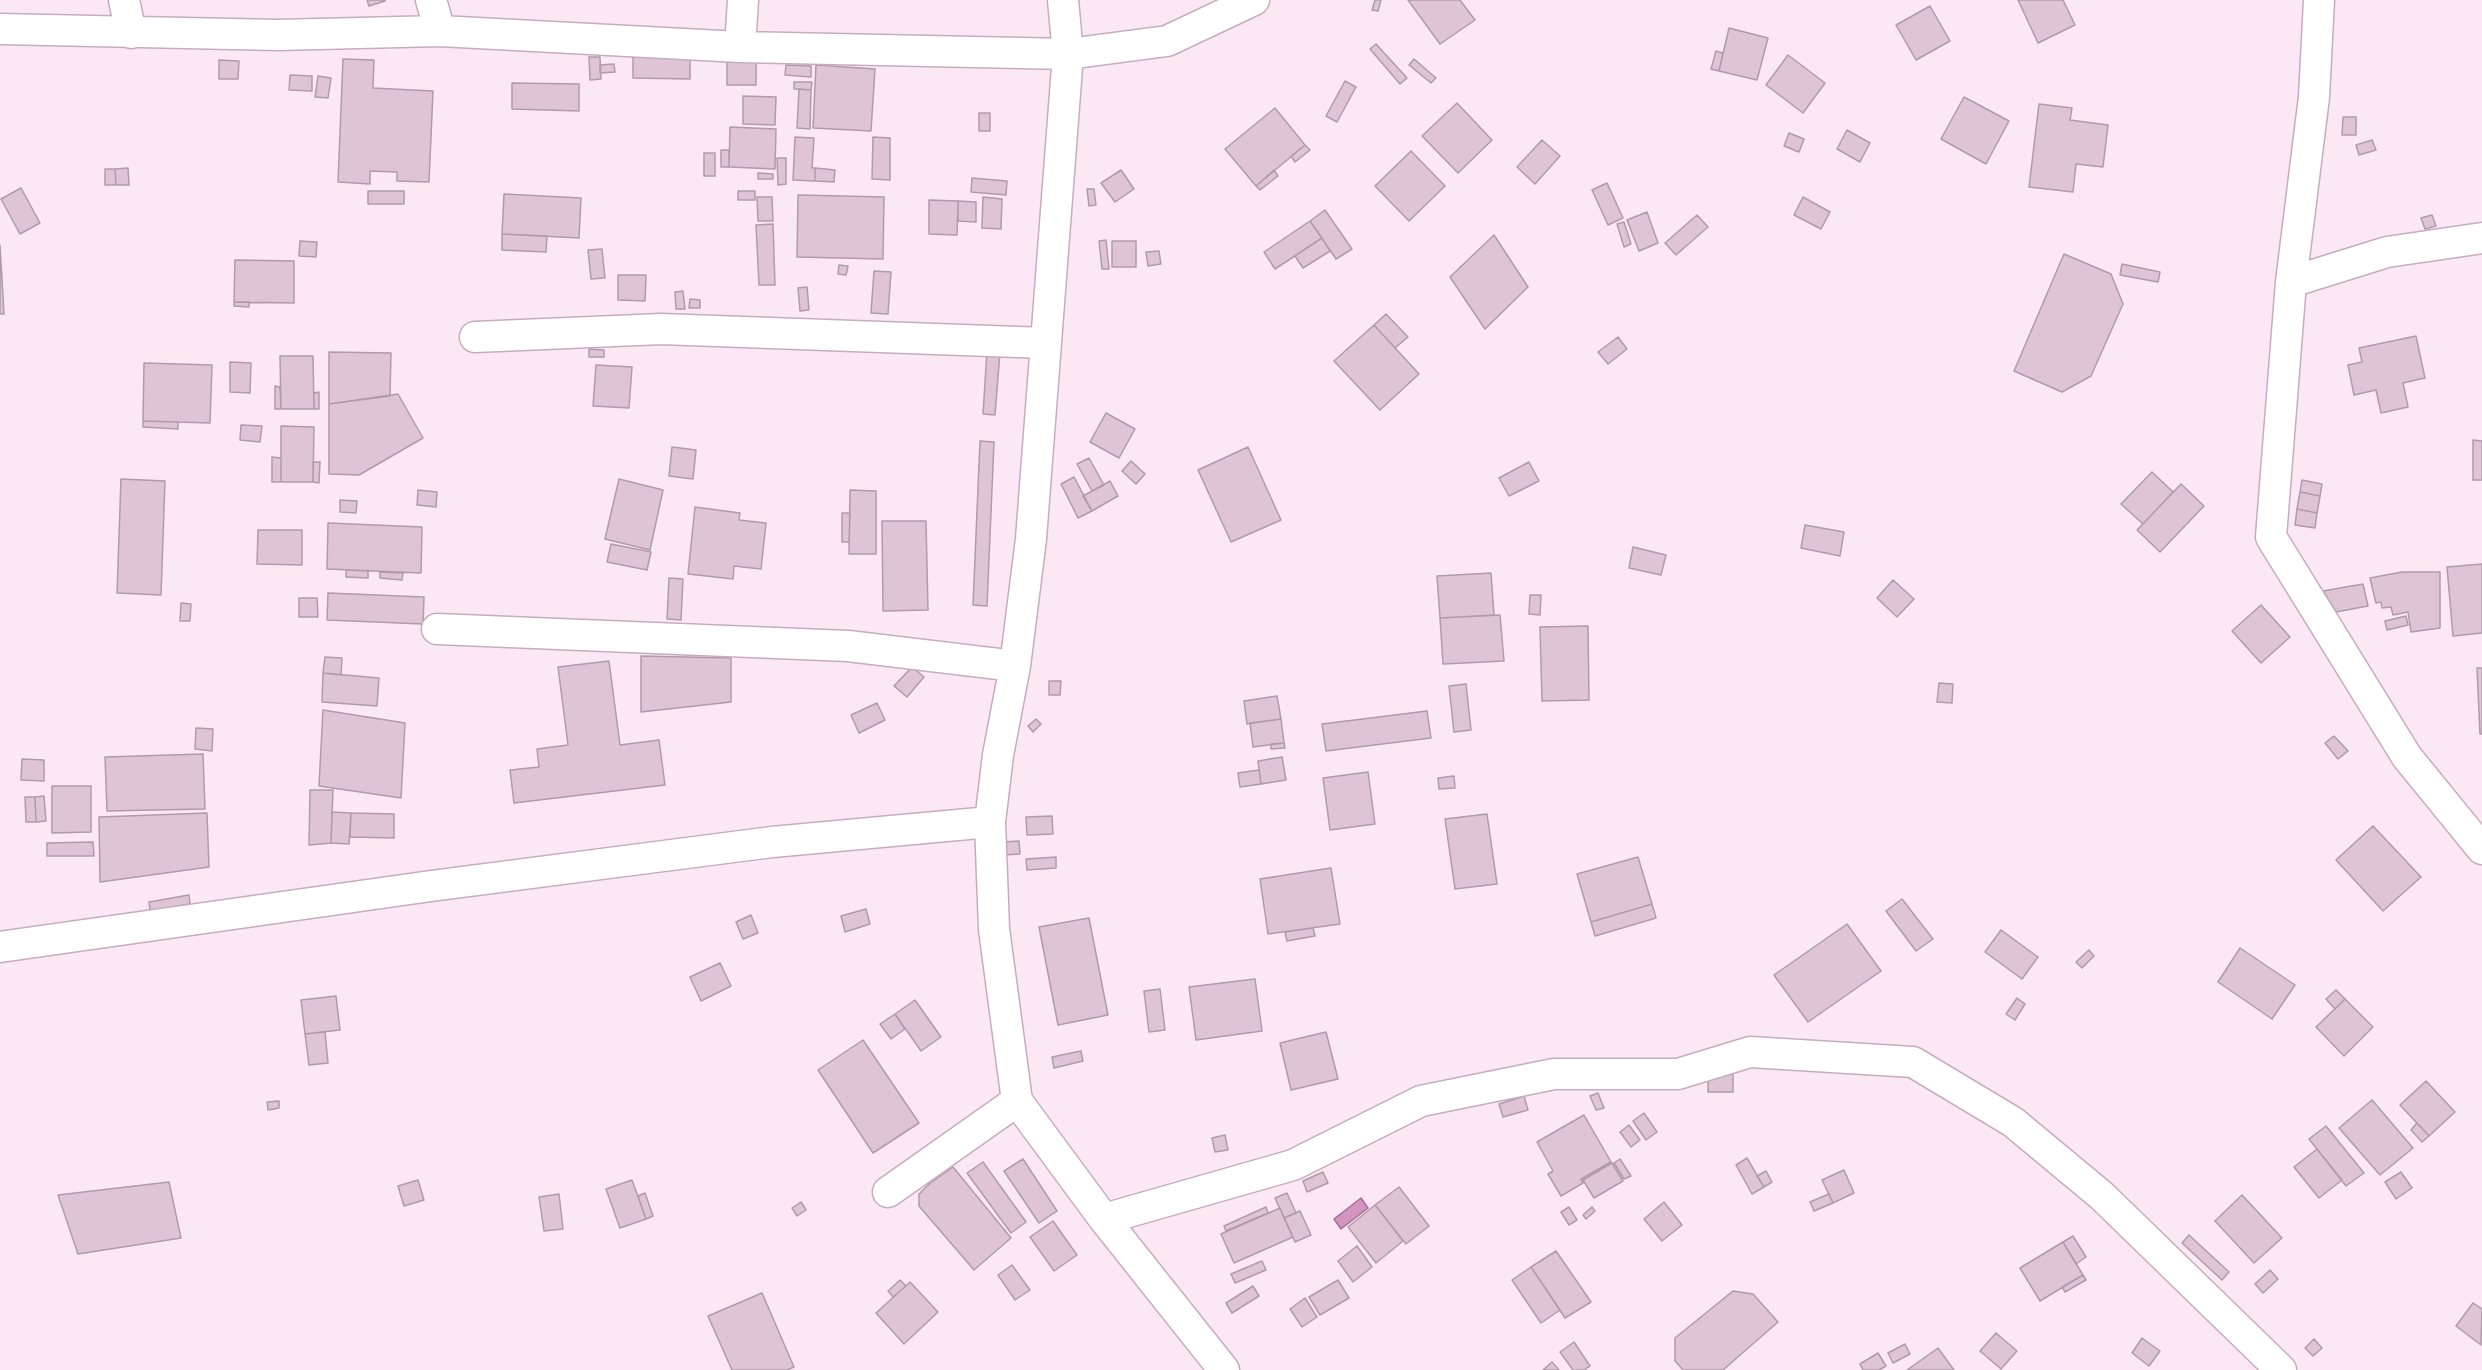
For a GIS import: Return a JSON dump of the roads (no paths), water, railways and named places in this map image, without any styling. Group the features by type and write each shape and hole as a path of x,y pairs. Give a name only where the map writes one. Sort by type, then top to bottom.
{"street":[{"path":"124,0 131,33"},
{"path":"740,47 743,0"},
{"path":"1063,0 1068,54 1031,539 1015,666 998,755 990,822 994,929 1017,1101 1104,1220 1224,1370"},
{"path":"0,28 278,35 434,10 740,47 1068,54 1167,41 1254,0"},
{"path":"2319,0 2314,97 2290,282 2271,537 2407,757 2482,849"},
{"path":"2290,282 2387,252 2482,237"},
{"path":"475,337 661,329 1045,343"},
{"path":"437,629 848,646 1015,666"},
{"path":"0,947 419,888 772,842 990,822"},
{"path":"1104,1220 1293,1165 1421,1101 1543,1076 1554,1074 1678,1074 1750,1052 1913,1062 2013,1122 2103,1196 2281,1370"},
{"path":"888,1192 1017,1101"}]}
